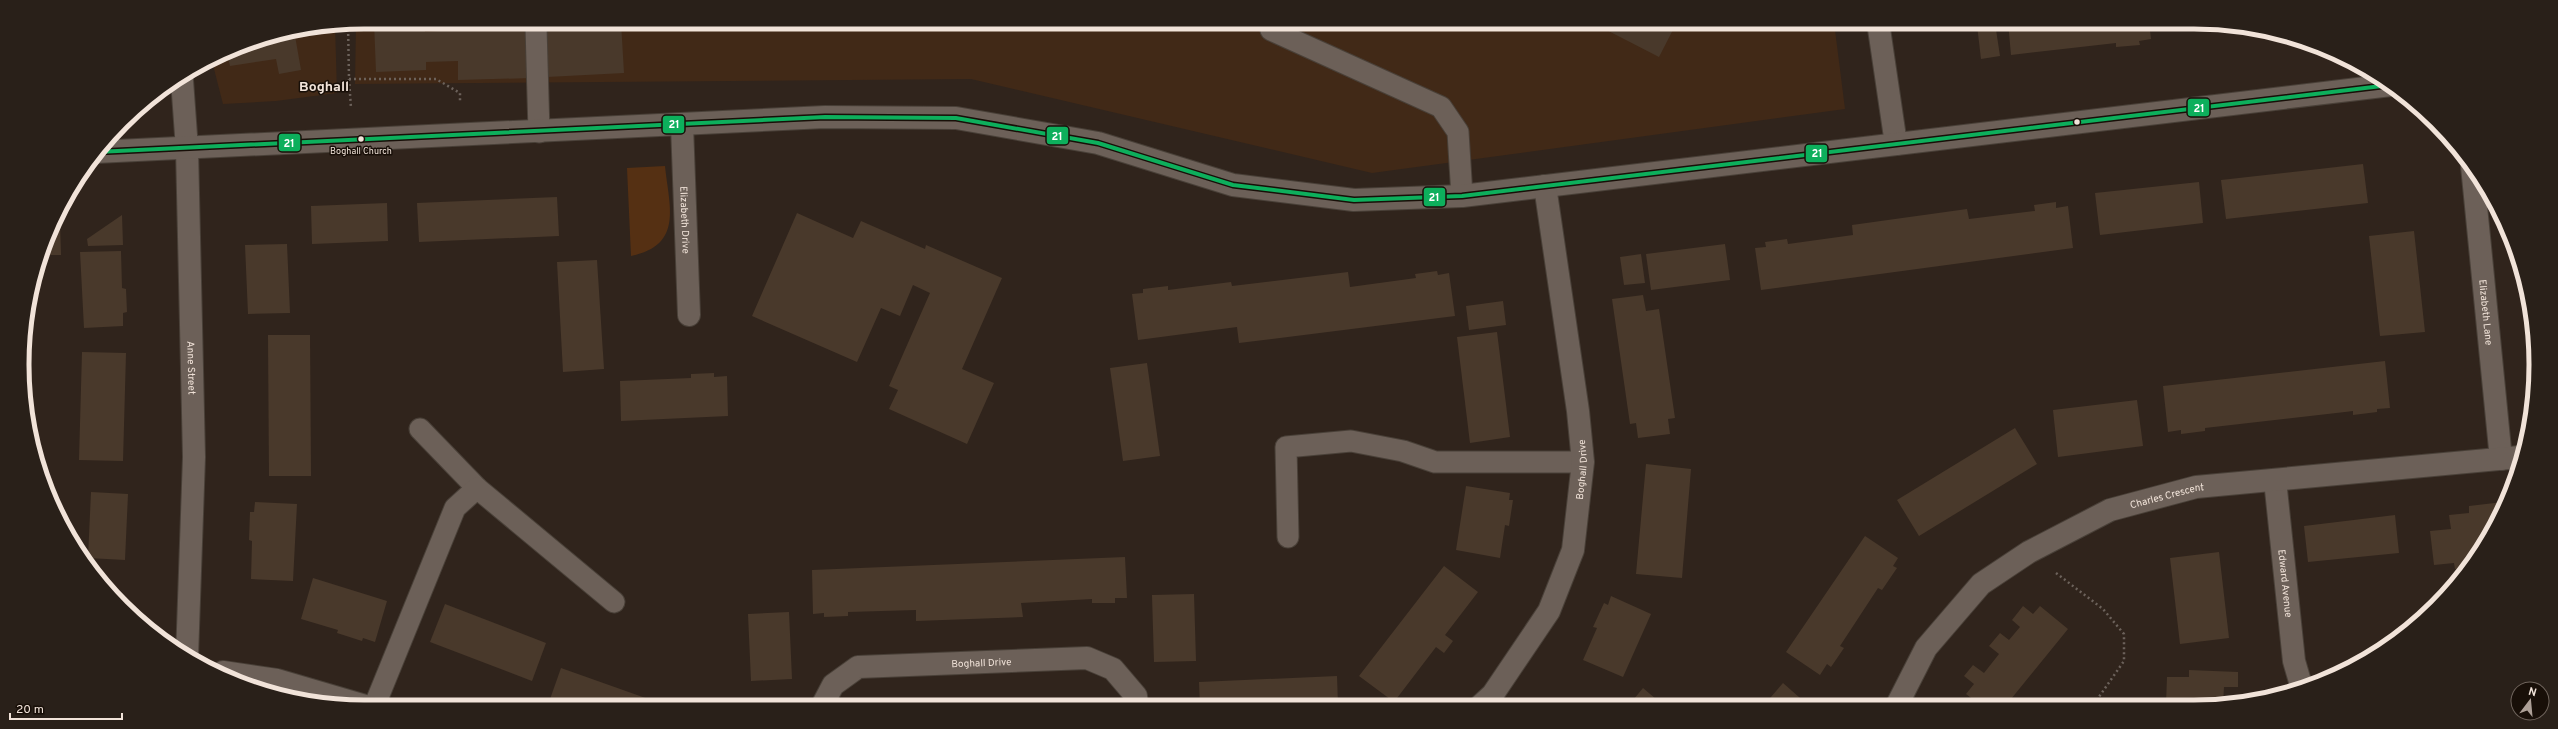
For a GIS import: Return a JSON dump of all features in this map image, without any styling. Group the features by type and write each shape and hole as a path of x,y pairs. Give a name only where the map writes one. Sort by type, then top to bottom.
{"street":[{"path":"1879,29 1896,144"},
{"name":"Anne Street","path":"182,83 187,149 194,457 187,649"},
{"path":"105,152 187,149 825,117 956,118 1098,143 1232,185 1354,200 1462,196 2380,86"},
{"name":"Elizabeth Drive","path":"682,125 689,315"},
{"name":"Elizabeth Lane","path":"2474,181 2510,458"},
{"name":"Boghall Drive","path":"1494,700 1549,611 1573,550 1583,462 1578,411 1545,186"},
{"name":"Charles Crescent","path":"1900,700 1926,648 1981,584 2028,552 2110,510 2196,487 2510,458"},
{"name":"Edward Avenue","path":"2275,480 2294,661 2300,682"},
{"name":"Boghall Drive","path":"825,700 833,685 858,666 1087,658 1113,669 1136,696 1136,700"},
{"path":"236,674 277,680 341,699"}],"lane":[{"path":"536,29 539,132"},
{"path":"1271,30 1441,107 1458,132 1462,196"},
{"path":"420,429 477,488 614,602"},
{"path":"1288,536 1286,447 1351,440 1403,451 1435,462 1583,462"},
{"path":"377,700 455,508 477,488"}],"path":[{"path":"348,30 350,90"},
{"path":"349,78 436,79 460,93 461,135"},
{"path":"2028,552 2103,610 2124,634 2124,661 2097,700"}],"shaded area":[{"path":"356,29 364,29 1835,29 1845,109 1372,173 971,79 355,84"},
{"path":"722,29 734,29 722,31"},
{"path":"335,31 337,93 276,101 223,104 213,65 236,55 278,40 299,35"},
{"path":"665,166 670,209 666,233 659,243 648,251 631,256 627,168"}],"building":[{"path":"374,29 425,29 425,32 456,29 530,29 532,78 458,80 458,61 426,62 426,70 376,72"},
{"path":"544,29 621,29 624,73 547,77"},
{"path":"1605,29 1673,29 1659,57"},
{"path":"1977,29 1996,29 2000,56 1981,59"},
{"path":"2009,29 2150,29 2151,39 2139,41 2140,45 2116,47 2116,43 2011,55"},
{"path":"295,36 301,70 279,74 276,59 230,66 228,58 257,47"},
{"path":"2363,164 2368,203 2226,219 2221,180"},
{"path":"2199,182 2203,223 2100,235 2095,193"},
{"path":"557,197 559,236 419,242 417,203"},
{"path":"2056,202 2056,208 2068,206 2073,248 1761,290 1755,248 1766,247 1765,242 1787,239 1788,244 1853,235 1852,225 1967,209 1969,219 2035,211 2034,205"},
{"path":"387,203 388,241 312,244 311,206"},
{"path":"797,213 853,238 861,221 925,249 926,245 1002,278 962,369 994,383 967,444 889,409 898,390 889,386 930,293 913,285 900,316 881,308 857,362 752,316"},
{"path":"122,215 123,245 88,246 87,239"},
{"path":"60,225 61,255 48,255"},
{"path":"2414,231 2425,332 2380,336 2369,236"},
{"path":"287,244 290,313 248,314 245,245"},
{"path":"1725,244 1730,280 1651,290 1646,254"},
{"path":"121,251 122,288 126,289 127,312 123,313 123,326 84,328 80,252"},
{"path":"1641,254 1645,283 1624,285 1620,257"},
{"path":"597,260 604,369 563,372 557,262"},
{"path":"1437,271 1438,275 1449,273 1455,316 1239,343 1237,327 1138,340 1132,294 1143,293 1143,289 1168,286 1168,290 1231,282 1232,286 1348,272 1350,287 1416,278 1415,274"},
{"path":"1643,295 1646,311 1659,309 1675,418 1668,419 1670,434 1638,438 1636,423 1630,424 1612,299"},
{"path":"1503,301 1506,325 1469,330 1466,306"},
{"path":"1497,332 1510,437 1470,443 1457,337"},
{"path":"268,335 310,335 311,476 269,476"},
{"path":"82,352 126,353 123,461 79,460"},
{"path":"2385,361 2390,408 2377,409 2377,412 2353,415 2353,411 2205,428 2205,431 2181,434 2181,430 2168,432 2163,386"},
{"path":"1147,363 1160,456 1123,461 1110,368"},
{"path":"714,373 714,377 727,376 728,416 621,421 620,381 691,378 691,374"},
{"path":"2137,400 2143,446 2058,457 2053,410"},
{"path":"2015,428 2037,464 1919,536 1897,500"},
{"path":"1646,464 1691,469 1682,578 1636,574"},
{"path":"1466,486 1510,493 1509,500 1513,500 1509,526 1505,525 1500,558 1456,550"},
{"path":"91,492 128,494 125,560 91,558 88,554"},
{"path":"255,502 297,504 293,581 251,579 252,541 249,540 250,512 254,512"},
{"path":"2499,503 2484,532 2460,568 2455,569 2454,563 2434,565 2430,531 2451,529 2449,515 2469,513 2469,506"},
{"path":"2395,515 2399,553 2308,562 2304,526"},
{"path":"1865,536 1898,558 1893,566 1897,568 1882,590 1878,588 1840,646 1844,648 1831,667 1827,664 1820,675 1786,652"},
{"path":"2219,552 2229,638 2180,644 2170,558"},
{"path":"1125,557 1127,598 1115,598 1115,603 1092,603 1092,599 1021,603 1023,617 916,621 916,610 848,612 848,616 824,617 824,613 813,614 812,570"},
{"path":"1444,566 1478,592 1445,635 1453,641 1444,653 1436,647 1396,700 1391,700 1359,676"},
{"path":"313,578 387,601 375,642 363,638 362,641 337,633 338,630 301,619"},
{"path":"1194,594 1196,661 1154,662 1152,595"},
{"path":"1611,596 1651,614 1623,677 1583,660 1597,628 1593,627 1604,603 1608,605"},
{"path":"445,604 546,643 532,681 430,642"},
{"path":"2023,606 2033,614 2040,606 2068,629 2010,700 1974,700 1966,694 1974,684 1964,676 1973,665 1984,673 1999,654 1989,646 2000,633 2009,640 2020,627 2012,620"},
{"path":"789,612 792,679 751,681 748,614"},
{"path":"561,668 651,700 550,700"},
{"path":"2189,670 2238,672 2238,687 2224,687 2223,698 2166,700 2167,677 2189,677"},
{"path":"1337,676 1338,700 1200,700 1199,682"},
{"path":"1783,683 1802,700 1768,700"},
{"path":"1643,688 1657,700 1633,700"}],"transit line":[{"name":"21","path":"105,152 825,117 956,118 1098,143 1233,185 1354,200 1462,196 2380,86"}],"place":[{"name":"Boghall Church","path":"361,139"}],"district":[{"name":"Boghall","path":"324,86"}]}
